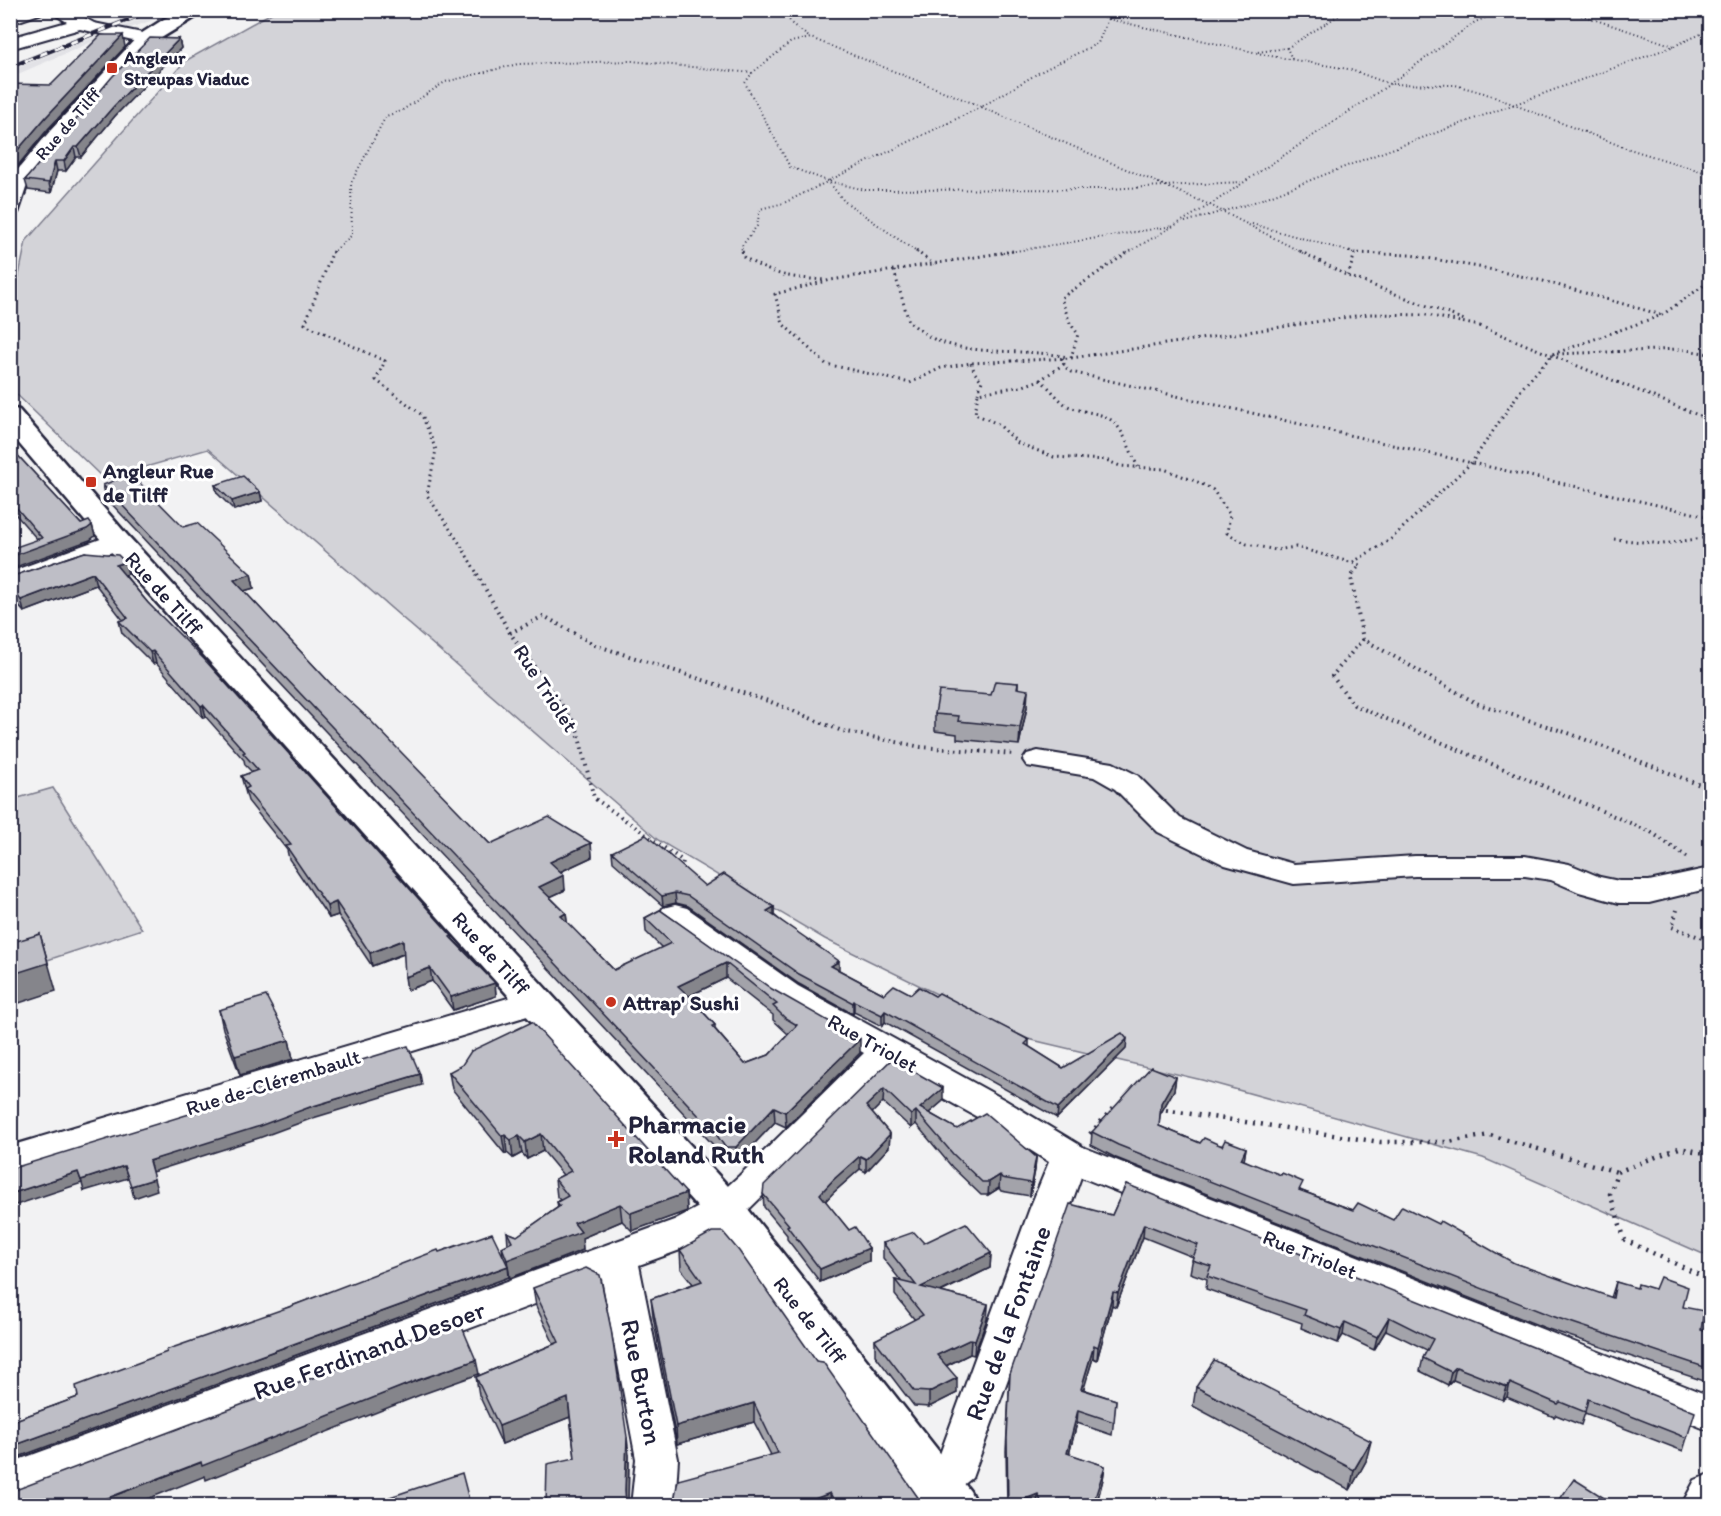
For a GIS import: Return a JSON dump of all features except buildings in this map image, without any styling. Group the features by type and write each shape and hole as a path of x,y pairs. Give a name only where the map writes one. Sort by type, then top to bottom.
{"main road":[{"name":"Rue de Tilff","path":"10,207 15,187 57,135 146,39 170,23 198,10"},
{"name":"Rue de Tilff","path":"10,417 117,541 725,1210 945,1493"}],"street":[{"path":"10,19 36,10"},
{"path":"56,10 79,24 146,39"},
{"path":"10,44 79,24"},
{"name":"Rue de Tilff","path":"10,581 117,541"},
{"path":"1038,760 1102,770 1126,782 1169,825 1236,858 1294,874 1415,866 1525,866 1558,871 1590,885 1619,891 1649,892 1698,881"},
{"name":"Rue Triolet","path":"675,916 786,994 1070,1157 1710,1414"},
{"name":"Rue de-Clérembault","path":"10,1160 535,1002"},
{"name":"Rue Ferdinand Desoer","path":"10,1482 618,1259 688,1231 725,1210 752,1186 887,1051"},
{"name":"Rue de la Fontaine","path":"945,1493 1049,1208 1070,1157"},
{"name":"Rue Burton","path":"618,1259 657,1459 653,1506"},
{"path":"1703,1506 1710,1493"}],"path":[{"path":"787,10 784,14 792,24 811,38 981,106 1210,205 1348,276 1553,354 1710,420"},
{"path":"1073,10 1292,60 1348,69 1390,84 1455,85 1626,148 1710,174"},
{"path":"1098,10 1098,15"},
{"path":"1256,52 1287,48 1347,10"},
{"path":"1178,224 1390,84 1475,22 1506,10"},
{"path":"1566,10 1674,46"},
{"path":"831,280 783,278 769,273 744,257 741,248 757,226 760,209 784,203 981,106 1098,43 1108,19"},
{"path":"1071,358 1078,334 1070,323 1061,298 1113,261 1173,226 1224,212 1674,46 1710,30"},
{"path":"811,38 791,42 752,73 746,83 771,135 790,167 828,181 865,190 1107,189 1243,182"},
{"path":"1287,48 1292,60"},
{"path":"510,633 460,544 427,495 436,450 422,415 376,380 385,361 305,324 332,252 352,236 351,183 386,116 401,111 445,82 518,64 535,63 632,61 752,73"},
{"path":"828,181 844,201 934,264"},
{"path":"1243,222 1355,253 1410,255 1543,281 1662,315"},
{"path":"1173,226 831,280 775,294 783,324 826,364 910,383 941,368 989,360 1071,358 1369,314 1427,315 1480,326"},
{"path":"1348,276 1355,253"},
{"path":"894,271 909,322 939,341 976,350 1048,351 1071,358"},
{"path":"1353,562 1390,540 1472,462 1523,387 1553,354 1662,315 1710,281"},
{"path":"1553,354 1680,349 1710,354"},
{"path":"1062,358 1071,372 1710,517"},
{"path":"971,363 975,373 982,381 975,414 998,424 1018,443 1054,457 1106,460 1120,466 1164,469 1200,483 1213,490 1230,515 1227,533 1247,544 1276,550 1296,547 1360,565 1351,577 1363,639 1476,703 1571,734 1710,789"},
{"path":"978,393 1023,386 1040,380 1064,364"},
{"path":"1040,380 1053,389 1069,407 1106,417 1116,423 1138,467"},
{"path":"1614,539 1663,544 1710,537"},
{"name":"Rue Triolet","path":"675,916 682,861 594,798 576,726 510,633 544,616 595,645 771,702 842,731 921,747 1016,754 1038,760"},
{"path":"1363,639 1332,676 1354,705 1651,832 1698,865 1698,881 1672,927 1710,941"},
{"path":"1070,1157 1113,1108 1122,1107"},
{"path":"1150,1107 1380,1142 1448,1142 1490,1135 1617,1172 1679,1148 1710,1154"},
{"path":"1617,1172 1610,1194 1625,1240 1710,1280"}],"shaded area":[{"path":"160,11 180,11 106,36 11,77 11,70"},
{"path":"275,11 1710,11 1710,1257 1483,1158 1202,1080 1028,1039 825,939 658,840 208,449 104,479 11,389 11,314 26,241 185,61"},
{"path":"53,788 142,929 11,972 11,800"}],"railway":[{"path":"10,67 153,10"}],"place":[{"name":"Angleur Streupas Viaduc","path":"112,68"},
{"name":"Angleur Rue de Tilff","path":"91,482"},
{"name":"Attrap' Sushi","path":"611,1002"},
{"name":"Pharmacie Roland Ruth","path":"616,1139"}]}
